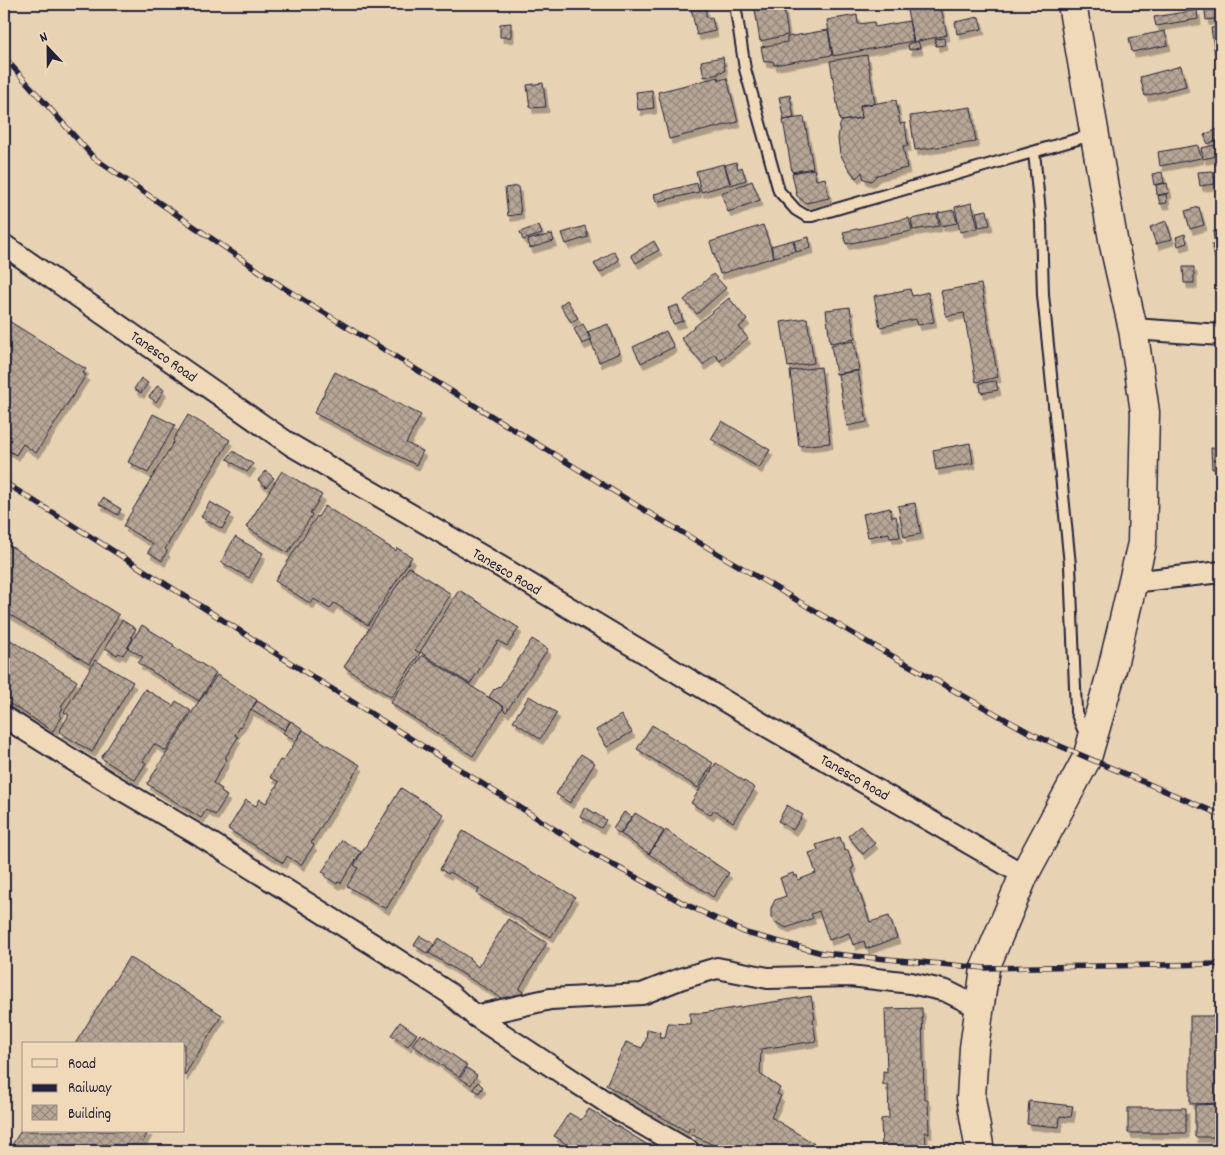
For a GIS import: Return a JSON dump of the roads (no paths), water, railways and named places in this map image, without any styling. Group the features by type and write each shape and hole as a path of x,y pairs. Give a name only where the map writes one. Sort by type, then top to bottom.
{"main road":[{"path":"980,1151 971,1098 974,1048 985,968 1024,875 1086,758 1111,674 1142,543 1145,412 1132,329 1114,245 1072,4"}],"street":[{"name":"Tanesco Road","path":"4,245 291,445 508,571 768,727 1024,875"},
{"path":"1132,329 1221,335"},
{"path":"1132,582 1221,572"},
{"path":"4,716 390,955 449,993 475,1016 618,1110 690,1151"},
{"path":"475,1016 550,999 642,994 680,979 717,968 768,978 850,976 912,983 946,991 980,1008"}],"lane":[{"path":"735,4 745,68 779,191 796,210 806,216 812,216 1096,134"},
{"path":"1034,152 1046,335 1070,565 1076,712 1084,732 1092,737"}],"railway":[{"path":"4,57 94,158 284,288 646,511 869,643 1032,734 1221,815"},
{"path":"4,482 597,856 683,903 746,933 822,953 985,968 1221,964"}]}
